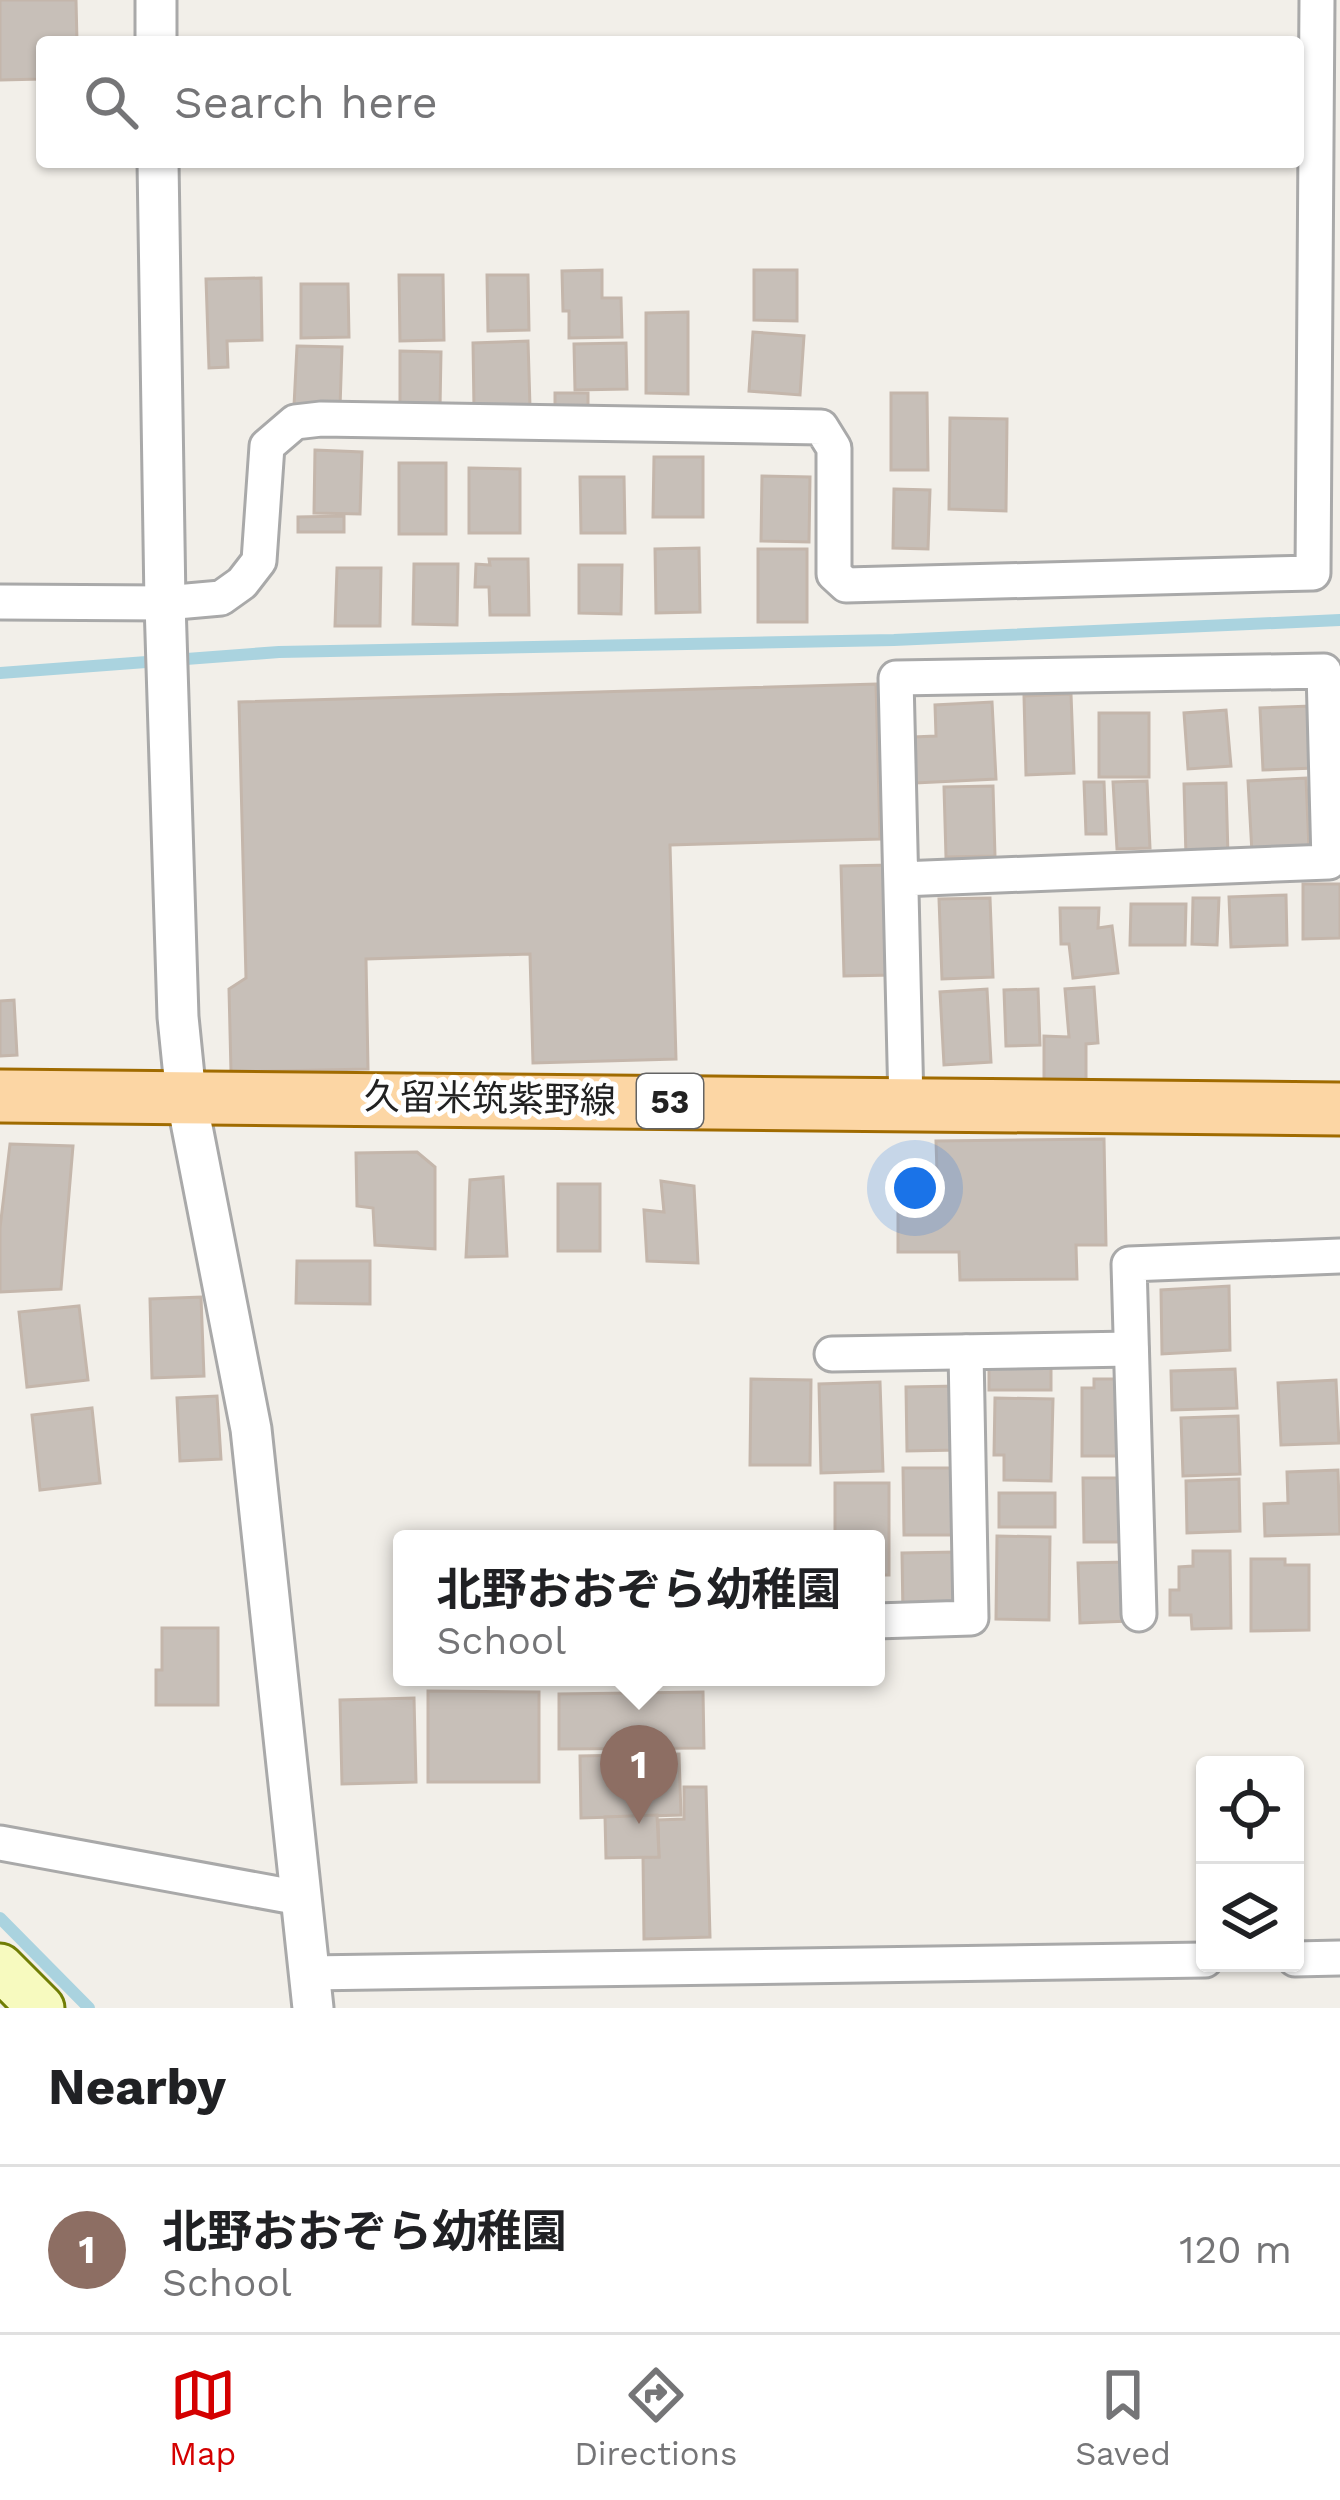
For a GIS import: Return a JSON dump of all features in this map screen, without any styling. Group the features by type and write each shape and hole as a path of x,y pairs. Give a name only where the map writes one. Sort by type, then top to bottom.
{"main road":[{"name":"久留米筑紫野線","path":"0,1096 1340,1109"},
{"path":"0,1967 41,2008"}],"street":[{"path":"156,0 156,36"},
{"path":"0,602 165,603 221,598 260,561 268,446 295,422 321,419 821,427 834,448 834,574 846,584 1313,573 1317,0"},
{"path":"158,168 178,1017 186,1096 251,1429 311,1990 1196,1960"},
{"path":"901,878 1329,862 1324,670 896,678 906,1104"},
{"path":"1139,1614 1129,1264 1340,1256"},
{"path":"832,1354 1131,1349"},
{"path":"885,1622 971,1618 966,1352"},
{"path":"0,1843 300,1898"},
{"path":"1304,1959 1340,1958"}],"building":[{"path":"0,0 76,0 77,36 36,36 36,79 0,80"},
{"path":"602,270 602,298 621,298 622,337 569,338 562,271"},
{"path":"754,270 797,270 797,321 754,320"},
{"path":"399,275 443,275 444,340 400,341"},
{"path":"487,275 528,275 529,330 488,331"},
{"path":"261,278 262,340 227,341 228,367 209,368 206,279"},
{"path":"301,284 348,284 349,337 301,338"},
{"path":"688,312 688,394 646,393 646,313"},
{"path":"753,332 804,336 800,395 749,391"},
{"path":"528,341 530,407 474,408 473,343"},
{"path":"626,343 627,389 575,390 574,344"},
{"path":"297,346 342,347 340,408 294,406"},
{"path":"400,351 441,352 440,408 400,408"},
{"path":"555,393 588,393 588,414 555,414"},
{"path":"891,393 927,393 928,470 891,470"},
{"path":"950,418 1007,419 1006,511 949,509"},
{"path":"315,450 362,452 360,514 314,513"},
{"path":"654,457 703,457 703,517 653,517"},
{"path":"399,463 446,463 446,534 399,534"},
{"path":"469,468 520,469 520,533 469,533"},
{"path":"762,476 810,477 809,542 761,541"},
{"path":"580,477 624,477 625,533 581,533"},
{"path":"894,489 930,490 928,549 893,548"},
{"path":"344,516 344,532 298,532 298,517"},
{"path":"699,548 700,612 656,613 655,549"},
{"path":"758,549 807,549 807,622 758,622"},
{"path":"489,559 528,559 529,615 490,615 489,587 475,587 476,564 490,565"},
{"path":"414,564 458,564 457,625 413,624"},
{"path":"579,565 622,565 621,614 579,613"},
{"path":"337,568 381,568 380,626 335,626"},
{"path":"876,684 880,839 670,845 676,1059 533,1063 530,954 366,959 368,1069 231,1072 229,989 246,978 239,702"},
{"path":"1071,694 1074,773 1026,775 1024,696"},
{"path":"992,702 996,779 916,783 914,737 936,736 935,705"},
{"path":"1311,706 1314,768 1263,770 1260,708"},
{"path":"1226,710 1231,766 1188,769 1184,713"},
{"path":"1099,713 1149,713 1149,777 1099,777"},
{"path":"1306,778 1309,850 1252,853 1248,781"},
{"path":"1147,781 1150,848 1117,849 1113,782"},
{"path":"1084,782 1104,782 1106,834 1086,834"},
{"path":"1226,783 1228,855 1186,857 1184,784"},
{"path":"993,786 995,856 946,857 944,787"},
{"path":"891,865 893,975 844,976 841,866"},
{"path":"1303,884 1340,884 1340,938 1303,939"},
{"path":"1286,895 1287,945 1231,947 1229,897"},
{"path":"990,898 993,977 942,979 939,899"},
{"path":"1193,898 1219,898 1217,945 1192,944"},
{"path":"1131,904 1186,904 1185,945 1130,945"},
{"path":"1060,908 1099,908 1098,928 1112,926 1118,973 1073,978 1069,944 1061,944"},
{"path":"1094,987 1098,1043 1086,1044 1086,1084 1044,1084 1044,1036 1069,1037 1065,989"},
{"path":"987,989 991,1062 944,1065 940,992"},
{"path":"1038,989 1040,1045 1006,1046 1004,990"},
{"path":"14,1000 17,1055 0,1056 0,1001"},
{"path":"1104,1139 1106,1245 1076,1245 1077,1279 960,1280 959,1252 898,1252 898,1172 937,1172 936,1141"},
{"path":"10,1144 73,1146 61,1289 0,1292 0,1228"},
{"path":"417,1152 435,1167 435,1249 375,1245 373,1208 357,1206 356,1153"},
{"path":"503,1177 507,1256 466,1257 470,1180"},
{"path":"661,1181 694,1186 698,1263 647,1261 644,1210 664,1212"},
{"path":"558,1184 600,1184 600,1251 558,1251"},
{"path":"297,1261 370,1261 370,1304 296,1303"},
{"path":"1229,1286 1230,1350 1162,1354 1161,1290"},
{"path":"201,1297 204,1376 152,1378 150,1299"},
{"path":"79,1306 88,1380 27,1387 19,1312"},
{"path":"989,1361 1051,1361 1051,1390 989,1390"},
{"path":"1235,1369 1237,1408 1172,1410 1171,1371"},
{"path":"751,1379 811,1380 810,1465 750,1465"},
{"path":"1094,1379 1126,1379 1126,1456 1082,1456 1082,1388 1094,1388"},
{"path":"1336,1380 1339,1443 1281,1445 1278,1383"},
{"path":"880,1382 883,1471 821,1473 819,1384"},
{"path":"958,1386 959,1450 907,1451 906,1387"},
{"path":"217,1396 221,1459 180,1461 177,1398"},
{"path":"995,1398 1053,1399 1051,1481 1004,1480 1004,1455 994,1455"},
{"path":"92,1408 100,1483 40,1490 32,1415"},
{"path":"1238,1416 1240,1474 1183,1476 1181,1418"},
{"path":"903,1468 956,1468 956,1535 904,1535"},
{"path":"1338,1470 1340,1534 1265,1536 1264,1504 1288,1503 1287,1472"},
{"path":"1083,1478 1126,1478 1127,1542 1084,1542"},
{"path":"1239,1479 1240,1531 1187,1533 1186,1481"},
{"path":"835,1483 889,1483 889,1575 885,1575 885,1530 835,1530"},
{"path":"999,1493 1055,1493 1055,1527 999,1527"},
{"path":"997,1536 1050,1537 1049,1620 996,1619"},
{"path":"1193,1551 1230,1551 1231,1628 1192,1629 1191,1615 1170,1615 1170,1590 1179,1590 1179,1567 1193,1566"},
{"path":"955,1552 956,1615 903,1616 902,1553"},
{"path":"1251,1559 1309,1565 1309,1630 1251,1631"},
{"path":"1128,1562 1130,1621 1080,1623 1078,1563"},
{"path":"162,1628 218,1628 218,1705 156,1705"},
{"path":"428,1691 539,1692 539,1782 428,1782"},
{"path":"703,1692 704,1748 559,1749 559,1694"},
{"path":"414,1698 416,1782 342,1784 340,1700"},
{"path":"679,1754 681,1815 581,1818 580,1756"},
{"path":"684,1787 706,1787 710,1937 644,1939 643,1857 659,1857 658,1820 684,1819"},
{"path":"657,1815 659,1857 606,1858 605,1817"}],"waterway":[{"path":"0,673 279,652 894,640 1340,620"},
{"path":"0,1918 89,2008"}],"place":[{"name":"北野おおぞら幼稚園","path":"639,1824"}]}
